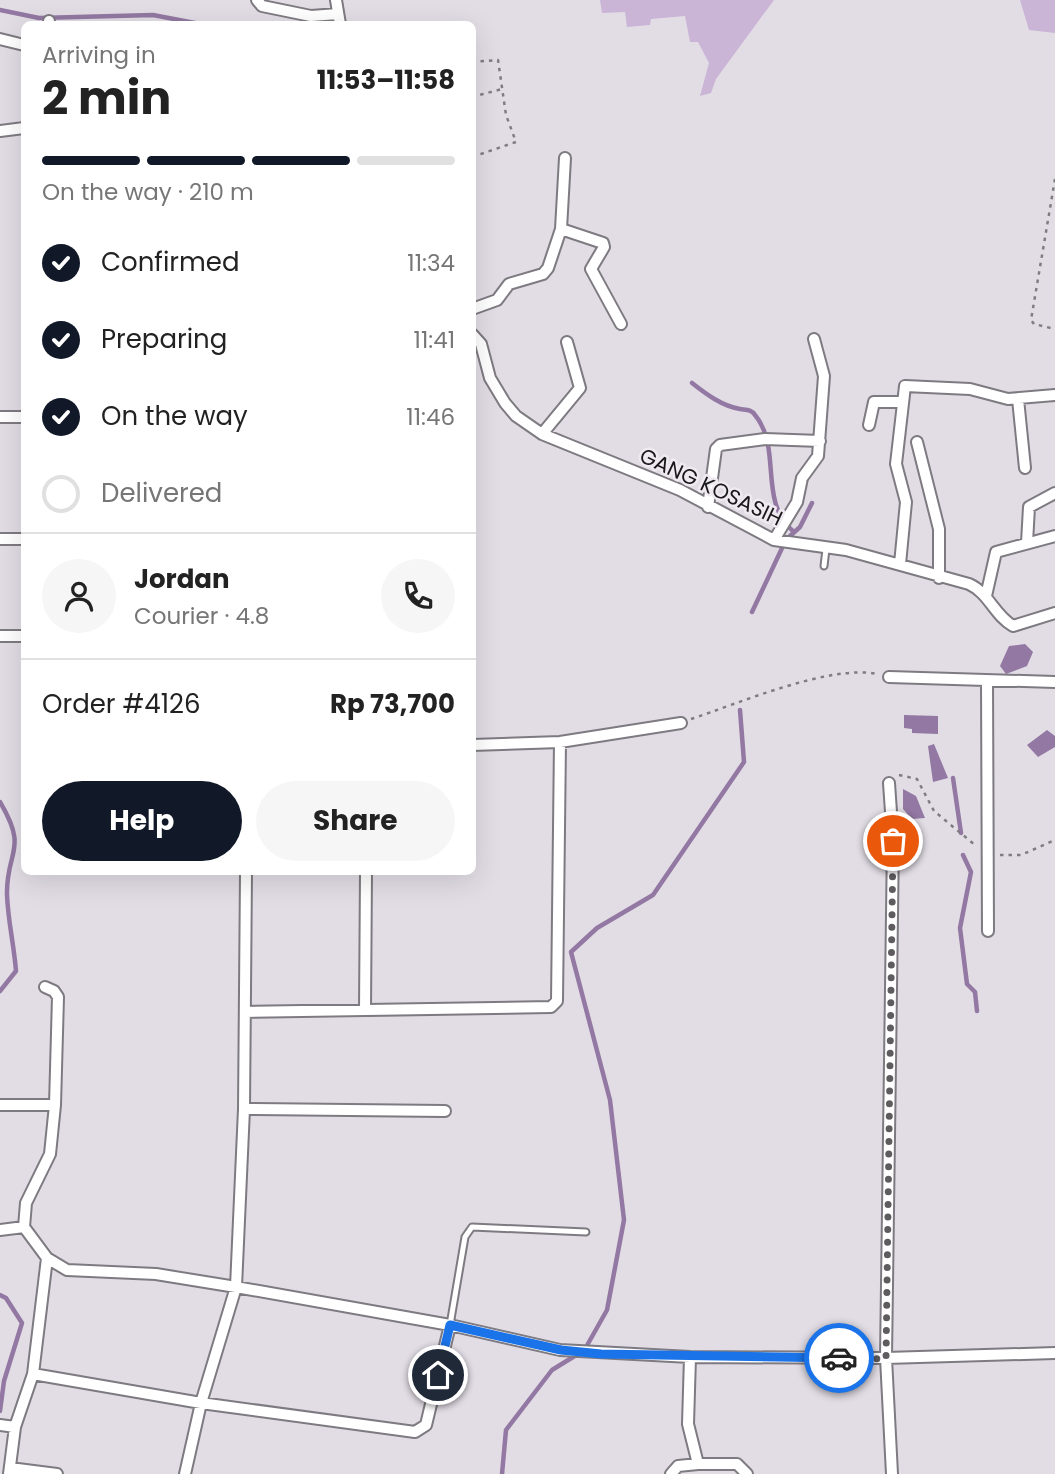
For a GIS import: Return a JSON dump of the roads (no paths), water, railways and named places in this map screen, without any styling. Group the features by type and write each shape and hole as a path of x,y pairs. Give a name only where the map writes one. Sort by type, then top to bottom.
{"street":[{"path":"257,0 261,6 312,20 339,19 336,0"},
{"path":"0,39 21,44"},
{"path":"0,131 21,128"},
{"path":"476,308 497,300 509,284 542,274 548,268 561,229 565,158"},
{"path":"561,229 603,243 604,247 591,270 621,324"},
{"name":"GANG KOSASIH","path":"476,338 481,344 490,378 505,403 516,416 542,434 671,486 708,507 776,537 900,564 939,578 969,584 986,596 994,610 1013,626 1055,614"},
{"path":"776,537 797,502 802,478 818,456 824,376 822,359 814,339"},
{"path":"542,434 580,387 567,342"},
{"path":"900,564 906,502 896,464 905,386 970,389 1018,399 1055,395"},
{"path":"1018,399 1025,468"},
{"path":"869,425 874,402 902,402"},
{"path":"0,417 21,417"},
{"path":"708,507 716,449 720,445 765,439 820,441"},
{"path":"916,442 939,529 939,578"},
{"path":"1027,543 1029,507 1055,493"},
{"path":"986,596 996,552 1055,536"},
{"path":"0,539 21,539"},
{"path":"0,636 21,636"},
{"path":"889,677 1055,682"},
{"path":"987,682 988,931"},
{"path":"476,744 560,742 681,723"},
{"path":"245,1012 542,1010 555,1003 560,742"},
{"path":"889,783 893,841 886,1359 892,1474"},
{"path":"185,1474 201,1403 236,1287 244,1109 246,875"},
{"path":"365,1010 366,875"},
{"path":"45,988 54,991 58,997 55,1105 50,1153 26,1203 24,1227 47,1258 73,1271 156,1274 450,1325 561,1350 601,1354 886,1359 1055,1353"},
{"path":"0,1105 55,1105"},
{"path":"244,1109 445,1111"},
{"path":"0,1230 24,1227"},
{"path":"47,1258 33,1374 7,1426 10,1471 57,1474"},
{"path":"33,1374 201,1403 415,1432 426,1425 450,1325"},
{"path":"690,1357 688,1424 698,1464"},
{"path":"671,1474 678,1466 698,1464 737,1465 747,1474"}],"lane":[{"path":"824,566 827,548"},
{"path":"450,1325 465,1237 472,1227 586,1232"}],"waterway":[{"path":"0,10 39,18 153,15 184,21"},
{"path":"692,383 721,402 755,415 768,443 776,505 794,532"},
{"path":"790,536 800,527 812,503"},
{"path":"752,612 783,546"},
{"path":"585,1349 607,1310 624,1220 610,1100 571,952 597,928 653,895 744,762 740,710"},
{"path":"953,778 961,833"},
{"path":"0,802 9,818 15,841 7,895 16,971 0,991"},
{"path":"963,855 971,872 960,928 967,984 975,992 977,1011"},
{"path":"0,1295 6,1298 22,1323 4,1381 0,1411"},
{"path":"502,1474 506,1430 552,1370 578,1354"}]}
